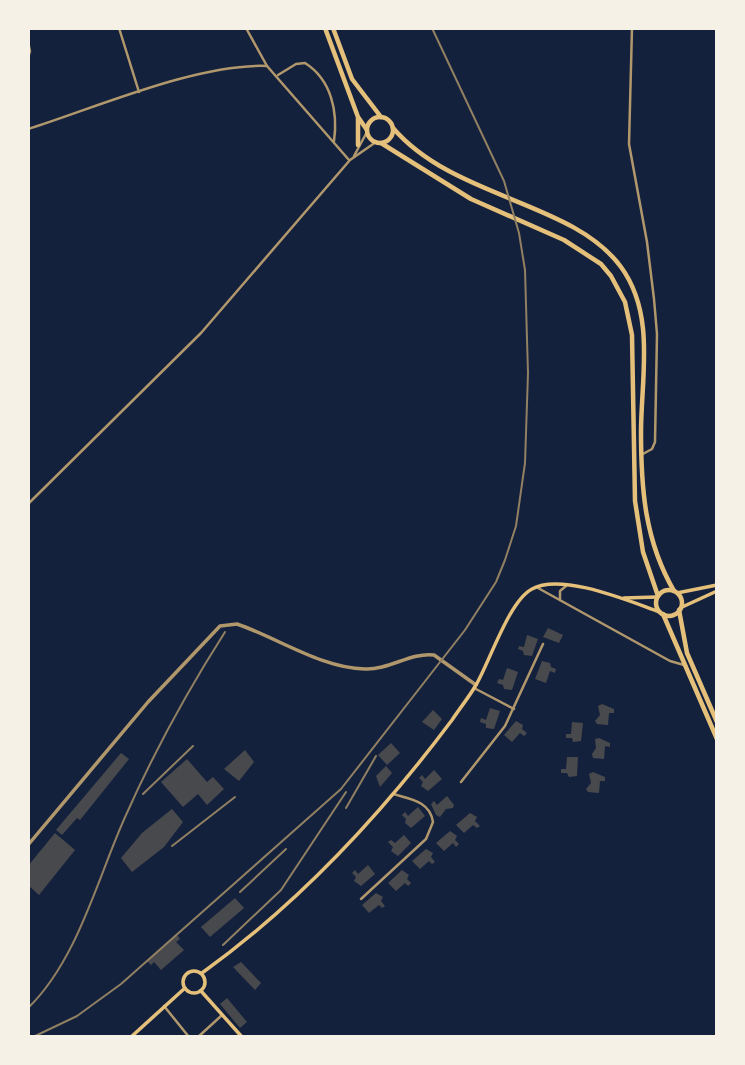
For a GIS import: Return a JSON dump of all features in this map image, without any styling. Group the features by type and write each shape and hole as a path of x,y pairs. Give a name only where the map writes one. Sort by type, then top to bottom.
{"highway":[{"path":"325,28 358,117 379,143 490,209 564,240 601,264 625,302 634,353 635,501 643,552 658,596 657,607 717,739"},
{"path":"333,28 352,79 381,117 423,158 480,188 539,212 611,254 631,284 641,316 644,344 641,455 646,526 658,561 681,600 687,653 717,722"},
{"path":"358,117 358,145"},
{"path":"367,131 373,119 381,117"},
{"path":"379,143 390,138 393,128"},
{"path":"658,596 663,591 675,592"},
{"path":"662,613 674,614 680,609"}],"main road":[{"path":"675,592 717,585"},
{"path":"202,974 205,984 201,990 194,993 185,988 183,978 188,972 202,974 254,931 336,856 393,794 475,686 524,595 536,587 567,586 601,591 662,613"},
{"path":"680,609 717,591"},
{"path":"622,598 658,596"},
{"path":"131,1037 185,988"},
{"path":"201,990 242,1037"}],"street":[{"path":"119,28 139,92"},
{"path":"246,28 267,66 350,160"},
{"path":"632,28 629,152 647,242 657,334 655,442 652,449 641,455"},
{"path":"28,42 28,58"},
{"path":"277,75 296,64 305,63 323,81 336,114 334,141"},
{"path":"28,129 139,92 227,68 267,66"},
{"path":"354,156 367,131"},
{"path":"28,504 193,342 350,160 379,143"},
{"path":"560,600 560,591 567,586"},
{"path":"536,587 670,661 684,665"},
{"path":"28,845 148,702 220,626 227,623 244,626 321,659 353,668 375,669 422,655 434,655 475,686 514,709"},
{"path":"461,782 514,709 543,644"},
{"path":"361,899 426,839 433,822 428,808 423,804 393,794"},
{"path":"164,1006 189,1037"},
{"path":"198,1037 222,1015"}],"building":[{"path":"548,628 563,635 559,643 543,637"},
{"path":"527,635 538,639 532,656 524,655 523,651 518,649 519,646 524,647"},
{"path":"542,661 550,663 551,667 556,669 555,673 550,671 546,683 535,679"},
{"path":"507,668 518,672 512,690 504,689 503,685 497,683 499,679 503,680"},
{"path":"602,704 614,709 614,713 609,713 608,725 597,724 595,721 600,715 598,706"},
{"path":"490,708 500,711 494,729 486,728 486,724 480,722 481,718 486,720"},
{"path":"433,710 442,719 434,730 422,722"},
{"path":"516,721 523,725 522,729 527,733 524,736 520,733 512,742 504,735"},
{"path":"572,722 583,723 581,741 573,742 572,738 566,738 566,734 571,734"},
{"path":"595,739 610,743 610,747 605,746 604,759 593,758 592,754 596,748"},
{"path":"391,743 400,753 387,765 378,755"},
{"path":"245,750 254,762 239,781 224,769"},
{"path":"121,753 129,759 80,820 77,818 62,835 56,830"},
{"path":"567,757 578,757 577,776 569,777 567,773 561,773 561,769 566,769"},
{"path":"187,759 207,782 213,777 224,789 207,805 198,794 183,807 161,782"},
{"path":"386,766 392,773 380,787 376,776"},
{"path":"434,770 442,779 428,791 421,786 423,782 419,778 422,775 425,779"},
{"path":"593,772 605,777 605,781 600,781 599,793 588,792 586,789 591,783 589,774"},
{"path":"447,796 454,805 453,808 446,809 440,817 436,815 431,804 434,801 437,805"},
{"path":"418,807 425,816 411,828 402,815 405,812 408,816"},
{"path":"172,809 183,822 164,847 132,872 121,858 142,833"},
{"path":"470,813 477,817 475,821 480,826 477,828 473,825 464,833 456,825"},
{"path":"450,831 457,836 455,840 459,844 456,847 453,843 444,851 436,843"},
{"path":"55,833 75,850 39,895 28,885 28,866"},
{"path":"404,835 411,843 398,856 391,851 393,847 388,842 391,840 395,843"},
{"path":"426,849 433,853 431,857 435,862 432,864 429,861 420,869 412,861"},
{"path":"368,865 375,874 361,886 354,881 356,877 352,873 355,870 358,874"},
{"path":"402,870 409,875 407,879 411,883 408,886 405,883 396,891 388,883"},
{"path":"376,893 383,897 381,901 385,906 382,908 379,905 369,913 362,905"},
{"path":"235,898 244,908 210,937 201,927"},
{"path":"177,935 180,939 176,942 184,950 161,970 154,962 151,965 147,961"},
{"path":"241,962 261,983 255,990 233,967"},
{"path":"227,998 247,1022 240,1028 220,1004"}],"railway":[{"path":"33,1037 77,1016 121,984 341,789 465,630 496,582 505,560 516,526 525,463 528,373 525,270 519,233 504,181 432,28"},
{"path":"28,1008 45,988 74,942 148,768 225,632"},
{"path":"143,794 193,746"},
{"path":"346,808 376,756"},
{"path":"223,945 281,890 346,792"},
{"path":"172,846 235,797"},
{"path":"240,892 286,849"}]}
